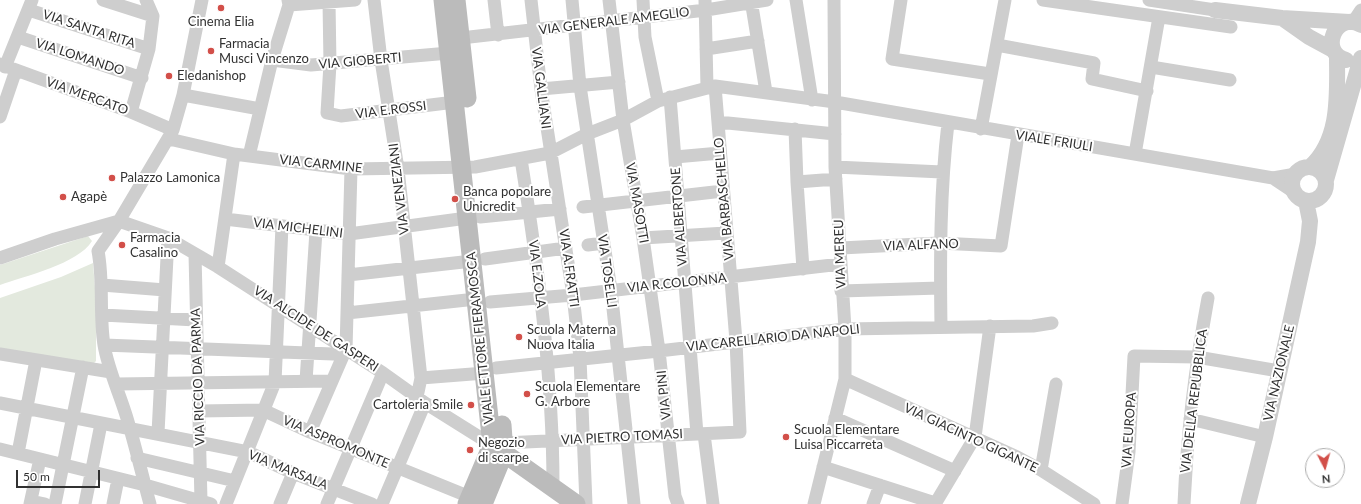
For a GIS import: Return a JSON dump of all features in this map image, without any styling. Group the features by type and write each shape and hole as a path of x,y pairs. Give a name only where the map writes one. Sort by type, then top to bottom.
{"main road":[{"path":"443,0 455,102 468,167"},
{"path":"456,0 461,38 468,167"},
{"name":"VIALE ETTORE FIERAMOSCA","path":"468,167 500,447 473,502"},
{"path":"500,447 576,503"}],"street":[{"path":"103,0 153,16"},
{"path":"131,112 142,78 149,48 153,16 146,0"},
{"path":"150,504 137,458 131,429 117,384 111,372 104,345 102,285 98,251 119,221 171,135 183,95 202,0"},
{"path":"249,156 272,60 289,2 355,0"},
{"name":"VIA VENEZIANI","path":"374,0 388,110 398,169 403,226 421,378 421,400 382,504"},
{"path":"494,0 498,35"},
{"name":"VIA GALLIANI","path":"531,0 550,153"},
{"name":"VIA TOSELLI","path":"572,0 580,86 611,290 625,437 634,504"},
{"name":"VIA MASOTTI","path":"609,0 623,120 651,286"},
{"name":"VIA ALBERTONE","path":"643,0 645,37 664,99 674,157 689,346 700,434 713,504"},
{"name":"VIA GENERALE AMEGLIO","path":"461,38 534,31 644,17 705,5 767,0"},
{"path":"796,0 812,100"},
{"name":"VIA MEREU","path":"816,503 823,467 845,379 845,329 841,291 841,248 836,173 834,0"},
{"path":"901,0 892,59 990,74"},
{"path":"981,129 990,74 1005,0"},
{"path":"1043,0 1231,28"},
{"path":"1149,0 1174,4 1217,3 1246,14 1282,18 1357,21"},
{"path":"1174,4 1189,0"},
{"path":"1234,0 1246,14"},
{"path":"330,64 332,1"},
{"path":"751,1 766,92"},
{"path":"0,117 7,67 31,5"},
{"name":"VIA SANTA RITA","path":"31,5 149,48"},
{"name":"VIA BARBASCHELLO","path":"705,5 706,49 711,87 718,122 726,233 731,277 736,341 740,432"},
{"path":"1135,154 1152,66 1159,17"},
{"path":"1282,18 1348,61 1361,58"},
{"path":"1310,167 1320,171 1325,186 1317,200 1300,197 1292,182 1296,174 1301,169 1310,167 1324,153 1332,127 1338,98 1335,53 1331,38 1333,32 1342,23 1357,21"},
{"name":"VIA LOMANDO","path":"18,37 142,78"},
{"path":"706,49 758,41"},
{"path":"997,45 1094,63 1092,79 1147,91"},
{"name":"VIA GIOBERTI","path":"272,60 311,65 449,53"},
{"name":"VIA NAZIONALE","path":"1248,504 1265,437 1308,242 1361,58"},
{"name":"VIA E.ROSSI","path":"330,64 327,113 341,116 455,102"},
{"path":"1152,66 1230,80"},
{"name":"VIA MERCATO","path":"7,67 131,112 171,135"},
{"path":"541,90 619,82"},
{"name":"VIALE FRIULI","path":"711,87 766,92 812,100 835,102 981,129 1273,178 1296,174"},
{"name":"VIA CARMINE","path":"171,135 234,154 350,169 468,167 550,153 587,134 623,120 664,99 711,87"},
{"path":"183,95 260,109"},
{"path":"718,122 835,134"},
{"path":"941,327 939,243 942,172 948,123"},
{"path":"795,129 803,269"},
{"name":"VIA ALFANO","path":"841,248 939,243 1001,246 1018,135"},
{"name":"VIA A.FRATTI","path":"550,153 574,295 580,358 584,440 576,503"},
{"path":"674,157 720,153"},
{"path":"218,267 234,154"},
{"name":"VIA E.ZOLA","path":"521,159 540,297 547,362 553,441 553,486"},
{"path":"310,432 346,349 350,169"},
{"path":"797,182 836,173 942,172"},
{"name":"VIALE FRIULI","path":"1273,178 1300,197"},
{"path":"583,207 723,191"},
{"name":"VIA NAZIONALE","path":"1300,197 1310,221 1308,242"},
{"name":"VIA MICHELINI","path":"225,219 349,234 403,226 560,209"},
{"path":"0,258 55,239 119,221"},
{"name":"VIA ALCIDE DE GASPERI","path":"119,221 168,238 218,267 310,325 421,400 500,447"},
{"path":"226,504 248,452 263,410 276,382 282,226"},
{"path":"306,381 316,231"},
{"path":"643,238 726,233"},
{"path":"158,434 168,238"},
{"path":"588,245 604,243"},
{"path":"348,275 479,260 566,248"},
{"name":"VIA RICCIO DA PARMA","path":"195,254 198,411 201,472 206,503"},
{"name":"VIA R.COLONNA","path":"347,313 483,300 574,295 841,264"},
{"path":"102,285 165,290"},
{"name":"VIA PINI","path":"651,286 660,351 675,496 678,504"},
{"path":"841,291 940,288"},
{"name":"VIA DELLA REPUBBLICA","path":"1184,504 1186,449 1196,357 1208,298"},
{"path":"103,315 196,320"},
{"name":"VIA CARELLARIO DA NAPOLI","path":"421,378 580,358 660,351 689,346 845,329 1034,326 1052,323"},
{"path":"823,467 935,504 975,437 990,326"},
{"path":"104,345 308,354 333,354 346,349"},
{"path":"0,354 111,372"},
{"name":"VIA EUROPA","path":"1122,504 1130,452 1134,356 1196,357"},
{"path":"1196,357 1279,371"},
{"path":"18,453 36,360"},
{"path":"55,504 83,367"},
{"path":"327,504 333,488 352,450 383,373"},
{"name":"VIA GIACINTO GIGANTE","path":"845,379 975,437 1041,470 1094,504"},
{"path":"117,384 331,381"},
{"path":"1041,470 1056,384"},
{"name":"VIA MARSALA","path":"0,403 248,452 294,473 372,504"},
{"name":"VIA ASPROMONTE","path":"198,411 263,410 310,432 473,502"},
{"path":"835,418 955,471"},
{"path":"1190,419 1265,437"},
{"path":"85,504 101,424"},
{"name":"VIA PIETRO TOMASI","path":"500,447 553,441 668,434 740,432"},
{"path":"0,449 145,485 206,503"},
{"path":"137,458 235,481"},
{"path":"40,459 31,502 45,504"},
{"path":"280,504 294,473"},
{"path":"113,504 118,479"},
{"path":"873,504 880,485"}],"shaded area":[{"path":"88,236 92,241 85,249 63,263 0,285 0,265"},
{"path":"93,263 96,300 96,361 93,364 0,349 0,298 61,277"}],"place":[{"name":"Cinema Elia","path":"221,8"},
{"name":"Farmacia Musci Vincenzo","path":"211,51"},
{"name":"Eledanishop","path":"169,76"},
{"name":"Palazzo Lamonica","path":"112,178"},
{"name":"Agapè","path":"63,197"},
{"name":"Banca popolare Unicredit","path":"455,199"},
{"name":"Farmacia Casalino","path":"122,245"},
{"name":"Scuola Materna Nuova Italia","path":"519,337"},
{"name":"Scuola Elementare G. Arbore","path":"527,394"},
{"name":"Cartoleria Smile","path":"471,405"},
{"name":"Scuola Elementare Luisa Piccarreta","path":"786,437"},
{"name":"Negozio di scarpe","path":"470,450"}]}
